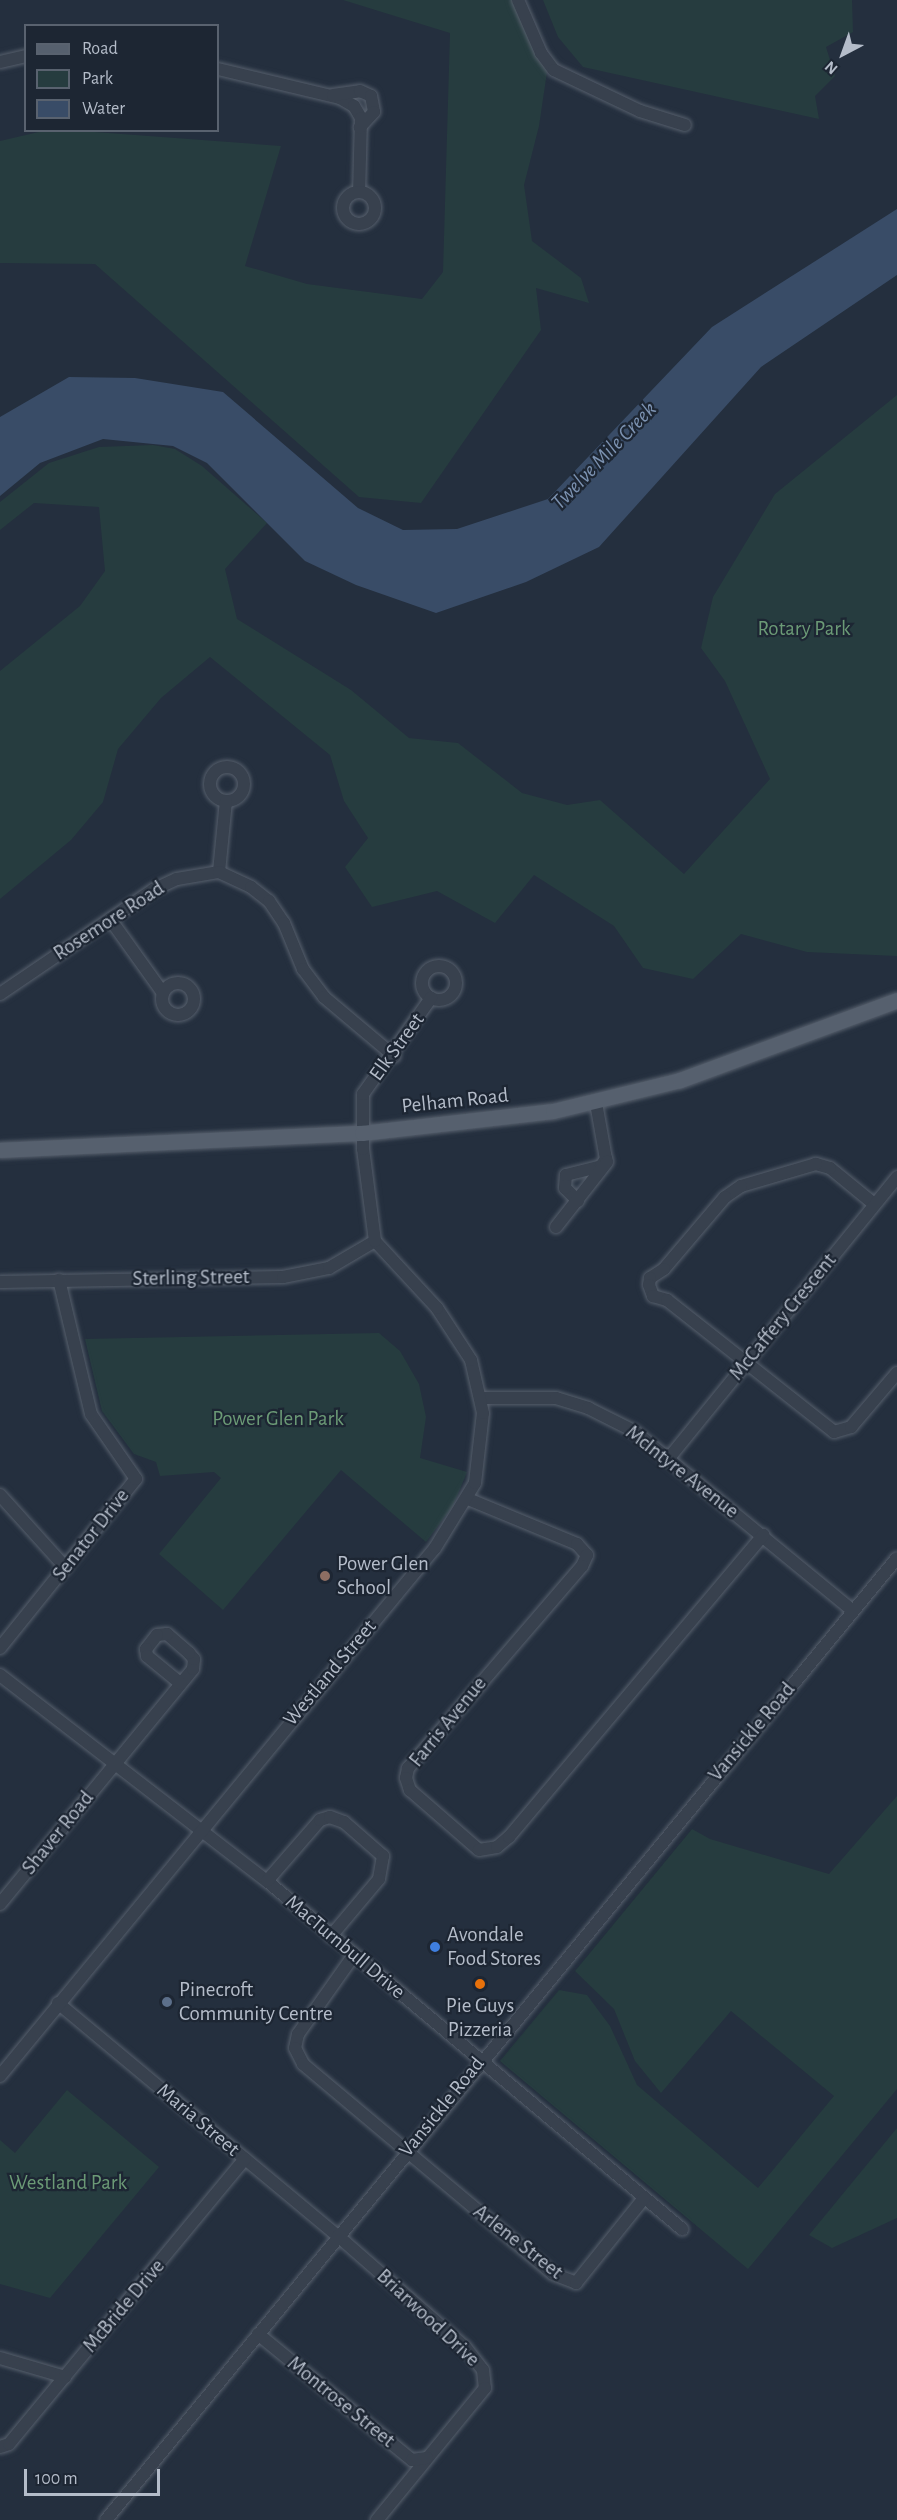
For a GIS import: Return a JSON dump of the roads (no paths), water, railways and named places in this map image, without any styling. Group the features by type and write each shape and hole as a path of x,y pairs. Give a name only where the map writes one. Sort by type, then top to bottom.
{"main road":[{"name":"Pelham Road","path":"0,1150 362,1133 596,1103 701,1073 897,1000"}],"street":[{"path":"518,0 541,53 554,69 640,111 684,124"},
{"path":"0,62 24,56"},
{"path":"219,69 326,96 354,106 360,116 359,192"},
{"path":"326,96 360,91 371,96 374,112 360,127"},
{"path":"226,801 219,872 251,887 269,901 284,923 307,976 324,997 394,1056"},
{"name":"Rosemore Road","path":"0,994 169,882 219,872"},
{"path":"110,919 163,993"},
{"name":"Elk Street","path":"362,1133 363,1094 394,1056 431,998"},
{"path":"556,1227 604,1168 607,1153 596,1103"},
{"path":"362,1133 375,1241"},
{"path":"578,1201 566,1190 564,1178 571,1171 602,1166 607,1153"},
{"path":"874,1204 830,1168 816,1164 741,1186 725,1197 664,1269 650,1278 653,1296 667,1300 745,1365 834,1432 851,1427 897,1373"},
{"name":"McCaffery Crescent","path":"669,1458 897,1177"},
{"name":"Sterling Street","path":"0,1282 283,1276 328,1268 375,1241"},
{"name":"Westland Street","path":"0,2076 201,1828 435,1548 468,1499 482,1454 483,1398 471,1360 456,1333 375,1241"},
{"name":"Senator Drive","path":"0,1648 136,1479 91,1414 59,1280"},
{"name":"McIntyre Avenue","path":"483,1398 556,1398 588,1408 634,1431 853,1611"},
{"path":"0,1495 66,1568"},
{"name":"Farris Avenue","path":"468,1499 577,1544 587,1555 582,1566 408,1768 406,1779 410,1790 479,1850 497,1847 509,1837 763,1535"},
{"name":"Vansickle Road","path":"106,2520 406,2151 897,1558"},
{"name":"MacTurnbull Drive","path":"0,1675 116,1762 267,1881 480,2062 682,2229"},
{"name":"Shaver Road","path":"0,1904 180,1683"},
{"path":"267,1881 320,1821 330,1817 360,1836 383,1856 384,1868 380,1879 331,1936"},
{"path":"354,1955 298,2034 295,2048 303,2064 406,2151"},
{"name":"Maria Street","path":"58,2003 338,2236"},
{"name":"Arlene Street","path":"406,2151 553,2274 568,2282 576,2283 583,2277 644,2198"},
{"name":"McBride Drive","path":"0,2447 9,2444 245,2159"},
{"name":"Briarwood Drive","path":"338,2236 465,2347 483,2370 485,2388 376,2520"},
{"name":"Montrose Street","path":"258,2334 412,2460 427,2458"},
{"path":"0,2358 65,2377"}],"water":[{"name":"Twelve Mile Creek","path":"897,209 897,275 761,367 599,547 526,582 436,613 356,585 305,561 207,463 173,446 103,439 40,463 0,496 0,417 69,377 135,378 223,392 358,508 403,530 457,529 548,499 712,327"}],"place":[{"name":"Power Glen School","path":"325,1576"},
{"name":"Avondale Food Stores","path":"435,1947"},
{"name":"Pie Guys Pizzeria","path":"480,1984"},
{"name":"Pinecroft Community Centre","path":"167,2002"}],"park label":[{"name":"Rotary Park","path":"804,629"},
{"name":"Power Glen Park","path":"278,1419"},
{"name":"Westland Park","path":"68,2183"}]}
